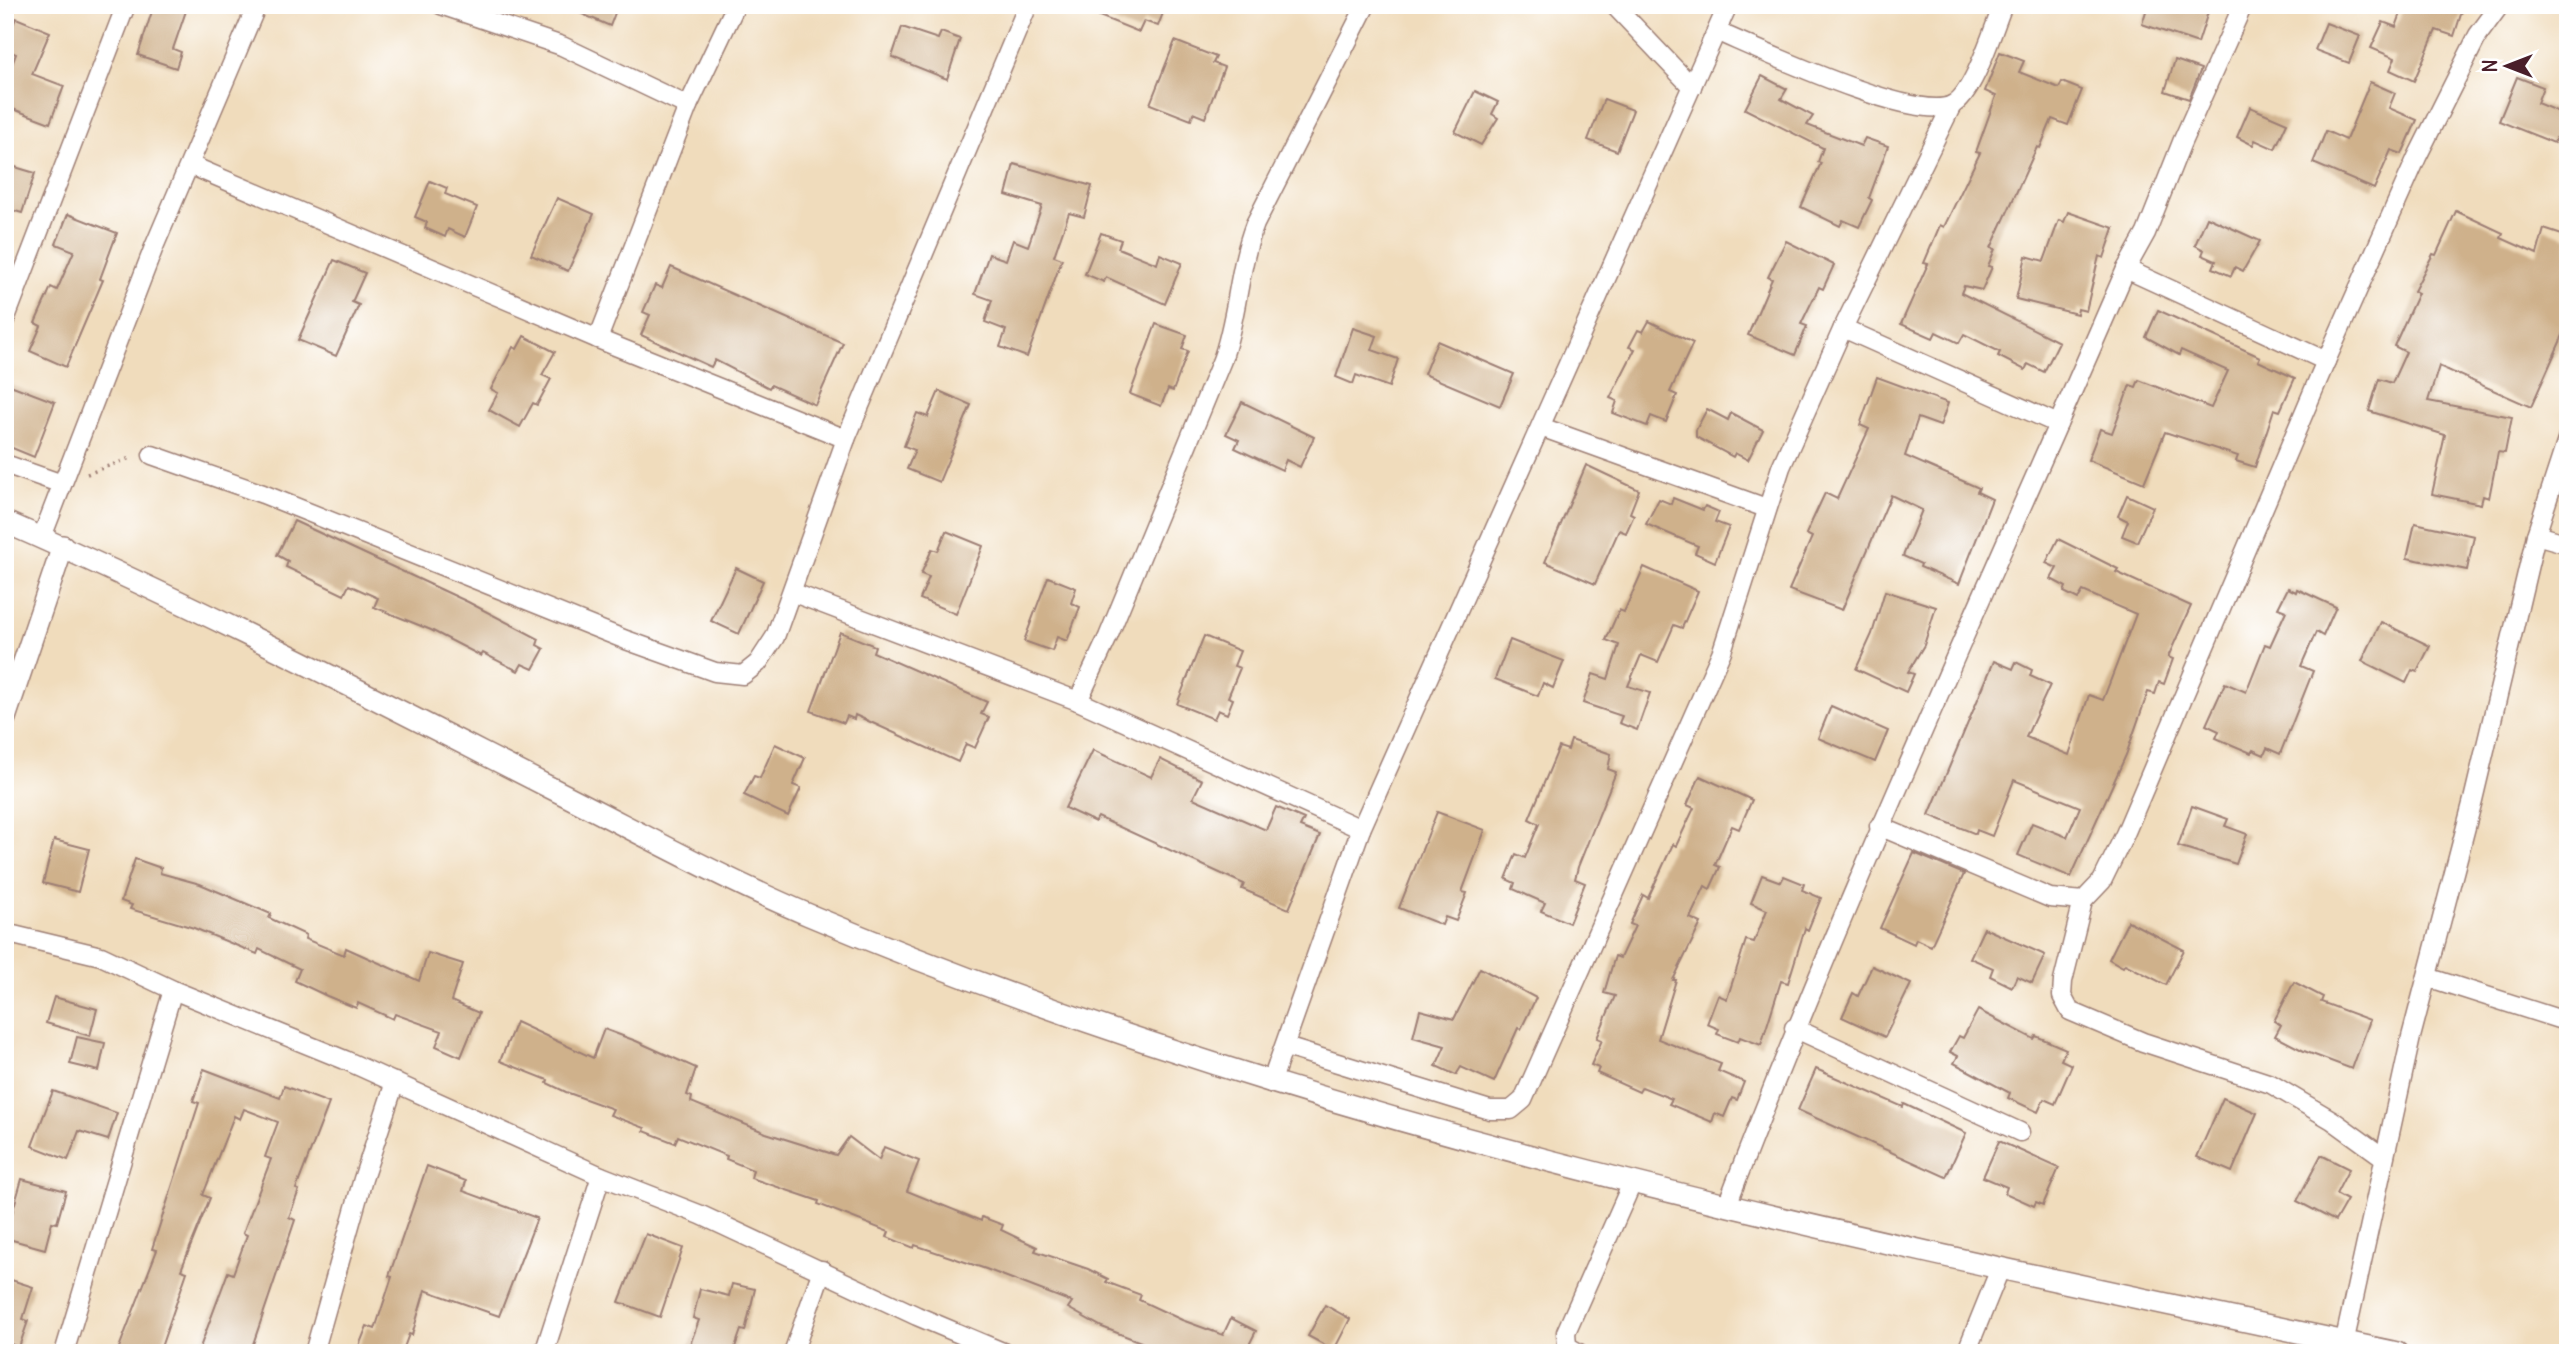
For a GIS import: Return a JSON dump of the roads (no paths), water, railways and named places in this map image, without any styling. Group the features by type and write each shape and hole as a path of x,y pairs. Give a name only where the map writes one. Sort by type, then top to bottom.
{"street":[{"path":"5,320 126,5"},
{"path":"42,537 149,260 257,5"},
{"path":"441,5 562,46 688,106"},
{"path":"598,339 688,106 736,5"},
{"path":"152,455 263,494 477,582 715,672 743,675 758,663 775,637 794,593 846,439 1028,5"},
{"path":"1078,701 1108,637 1222,360 1233,328 1246,248 1255,224 1366,5"},
{"path":"1614,5 1692,87"},
{"path":"1271,1083 1286,1047 1361,829 1728,5"},
{"path":"1286,1047 1490,1110 1511,1110 1523,1100 1722,651 1781,467 1843,328 1952,105 1969,86 2003,5"},
{"path":"1727,1205 1794,1028 1879,826 2126,269 2146,233 2182,142 2243,5"},
{"path":"2383,1157 2332,1119 2272,1084 2143,1042 2070,1012 2062,996 2063,982 2083,901 2102,881 2120,845 2326,361 2417,158 2477,35 2500,5"},
{"path":"1718,32 1872,94 1924,107 1952,105"},
{"path":"190,165 598,339 846,439"},
{"path":"2126,269 2326,361"},
{"path":"1843,328 2058,424"},
{"path":"1541,427 1766,508"},
{"path":"2344,1347 2383,1157 2427,977 2536,536 2568,438"},
{"path":"5,464 62,484"},
{"path":"5,522 63,546 221,620 719,873 806,913 938,966 1271,1083 1442,1133 1727,1205 2344,1347 2396,1353"},
{"path":"2536,536 2568,544"},
{"path":"5,718 63,546"},
{"path":"794,593 1078,701 1361,829"},
{"path":"1879,826 2050,898 2083,901"},
{"path":"5,933 101,956 173,990 395,1082 601,1176 701,1214 917,1316 1005,1353"},
{"path":"2427,977 2568,1022"},
{"path":"64,1353 173,990"},
{"path":"1794,1028 2020,1132"},
{"path":"314,1353 363,1179 395,1082"},
{"path":"544,1353 601,1176"},
{"path":"1579,1353 1567,1346 1566,1332 1633,1181"},
{"path":"1966,1353 2000,1269"},
{"path":"793,1353 822,1270"}]}
